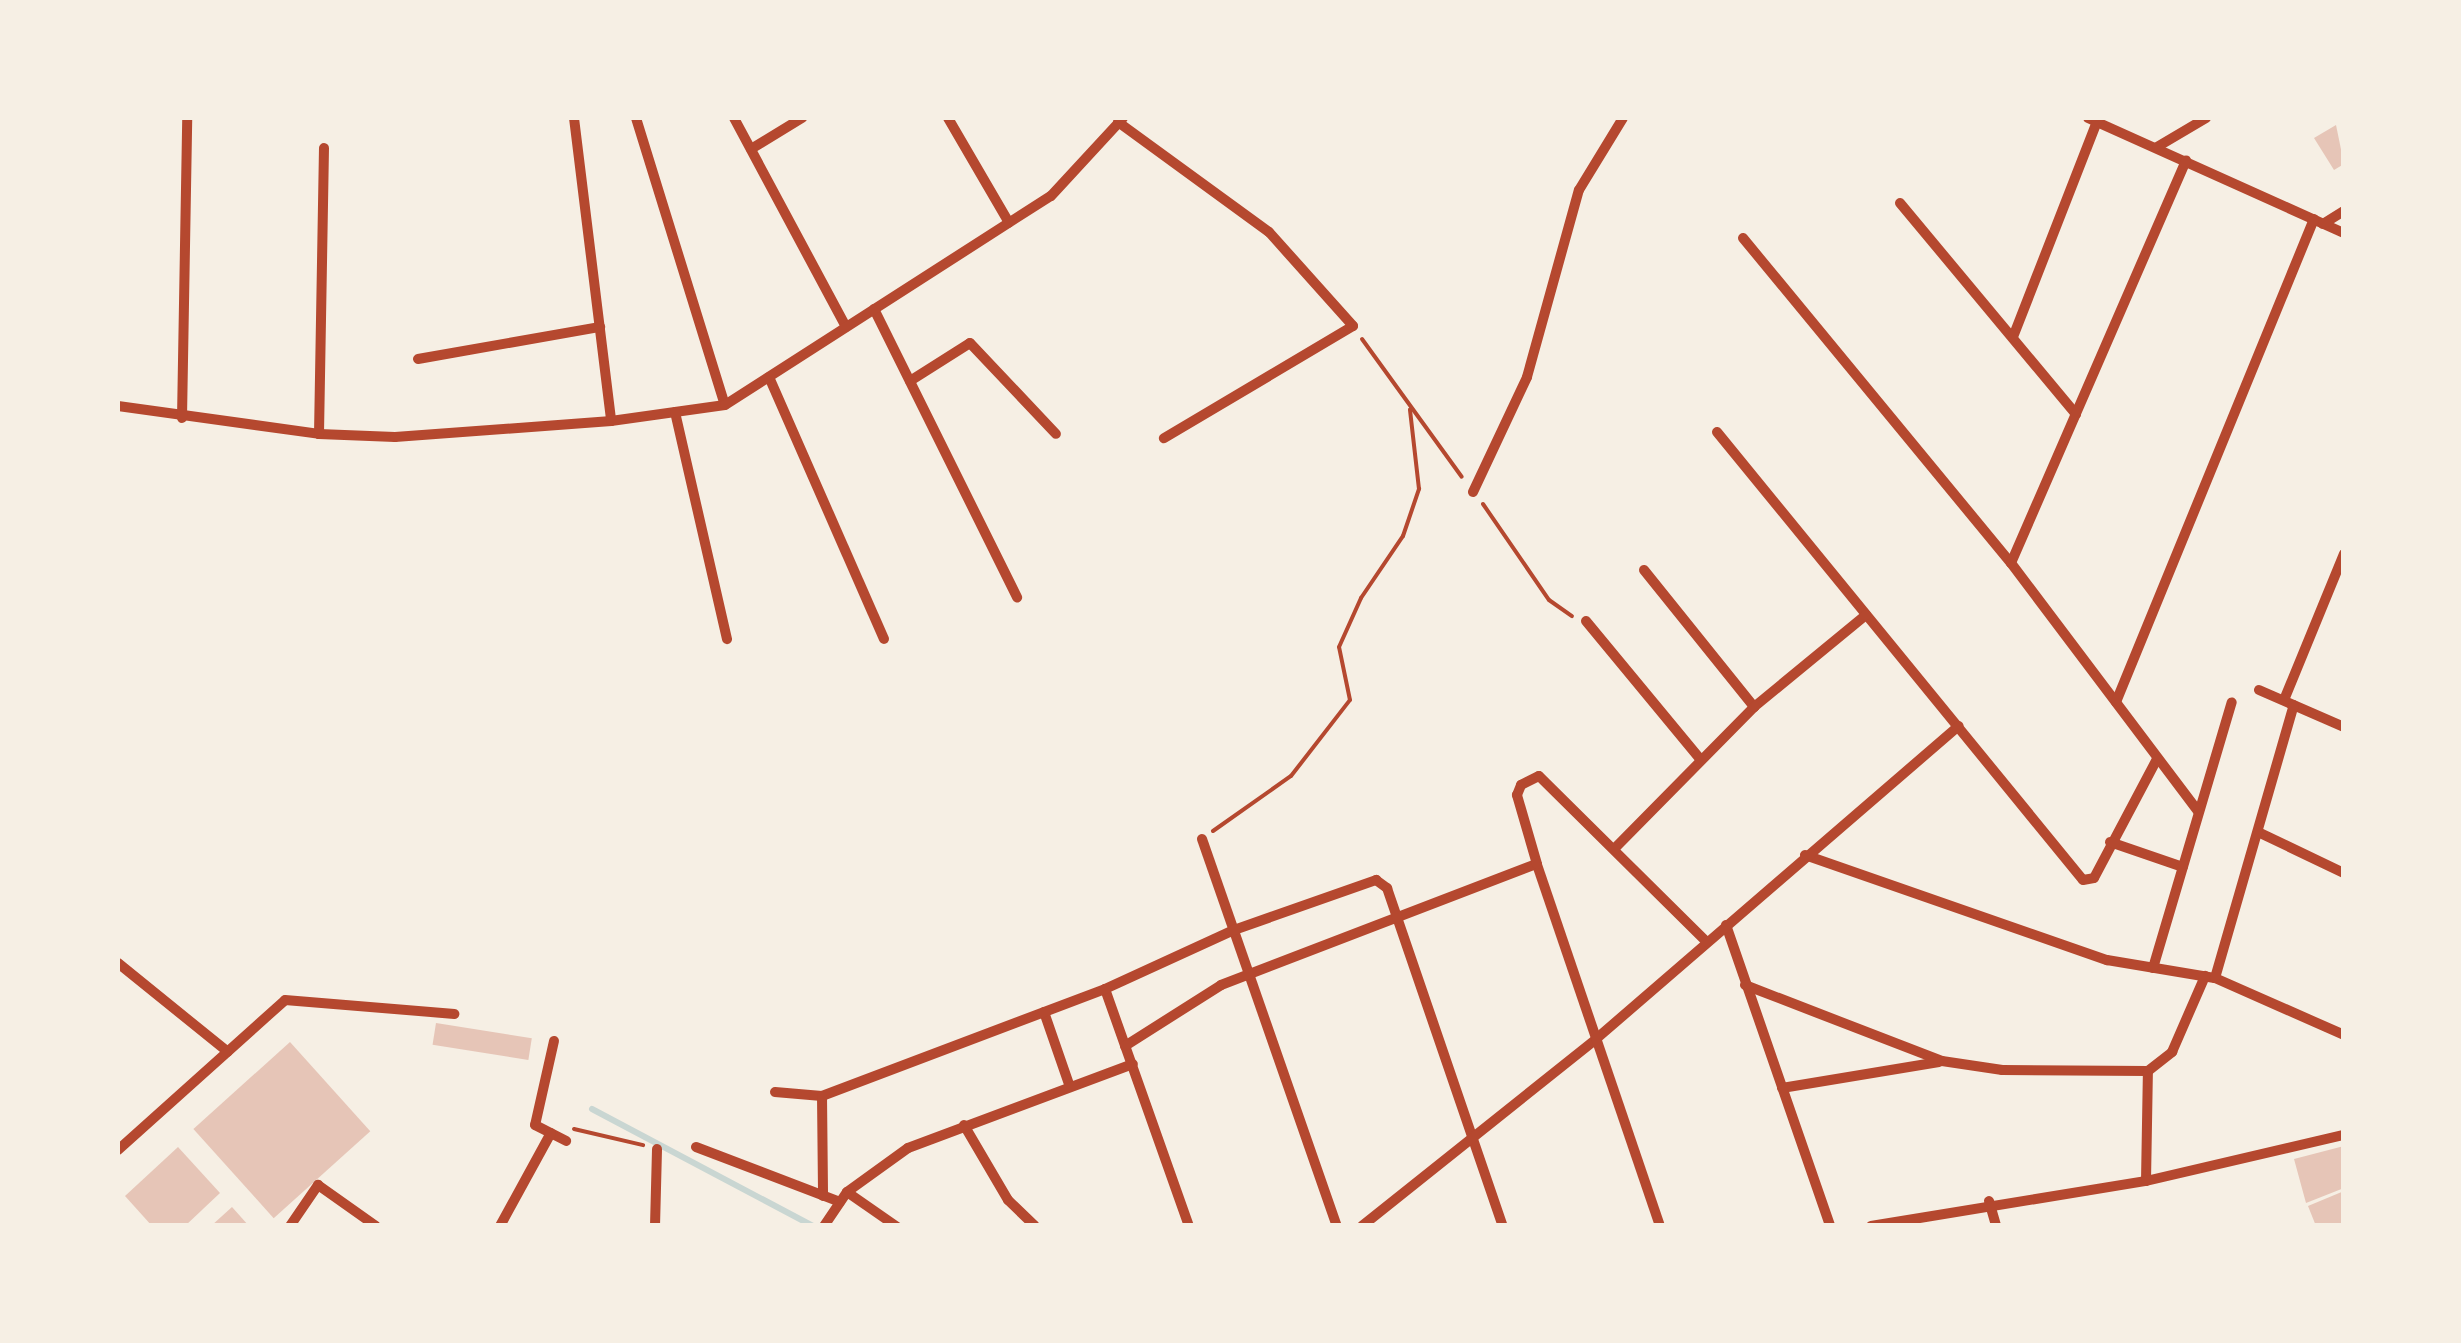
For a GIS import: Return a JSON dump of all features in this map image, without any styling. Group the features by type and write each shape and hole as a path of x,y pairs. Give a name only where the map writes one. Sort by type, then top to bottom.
{"street":[{"path":"182,418 187,118"},
{"path":"574,118 612,421"},
{"path":"636,118 726,404"},
{"path":"734,118 846,327"},
{"path":"751,149 802,118"},
{"path":"948,118 1009,223"},
{"path":"1473,492 1527,377 1580,190 1624,118"},
{"path":"2157,147 2206,118"},
{"path":"118,406 182,418 319,434 395,437 612,421 726,404 1051,196 1120,120 1269,232 1353,326 1164,438"},
{"path":"2013,338 2092,120 2344,233"},
{"path":"319,434 324,148"},
{"path":"2012,563 2186,160"},
{"path":"1900,204 2076,414"},
{"path":"2116,702 2319,221 2344,211"},
{"path":"1743,238 2012,563 2198,811"},
{"path":"874,309 1017,597"},
{"path":"418,359 600,327"},
{"path":"910,380 970,343 1056,434"},
{"path":"769,377 884,638"},
{"path":"675,412 727,639"},
{"path":"1717,432 2083,880 2094,878 2157,760"},
{"path":"1745,984 1942,1062 2002,1070 2148,1070 2172,1052 2210,977 2258,832 2289,702 2344,554"},
{"path":"1644,570 1754,707"},
{"path":"1616,848 1754,707 1866,615"},
{"path":"1586,621 1701,760"},
{"path":"2260,690 2344,728"},
{"path":"2153,968 2232,702"},
{"path":"1362,1226 1596,1040 1804,855 1958,726"},
{"path":"1660,1226 1537,864 1517,795 1528,777 1540,776 1707,942"},
{"path":"2258,832 2344,873"},
{"path":"1202,839 1337,1226"},
{"path":"2110,842 2183,867"},
{"path":"1804,855 2107,960 2210,977 2344,1036"},
{"path":"1126,1046 1249,973 1537,864"},
{"path":"774,1092 822,1096 1105,989 1234,930 1376,880 1387,888 1503,1226"},
{"path":"1726,925 1830,1226"},
{"path":"118,963 228,1052"},
{"path":"1105,989 1189,1226"},
{"path":"118,1150 285,1000 454,1014"},
{"path":"1044,1012 1070,1087"},
{"path":"554,1041 535,1125 566,1141"},
{"path":"1782,1088 1942,1062"},
{"path":"825,1224 844,1197 908,1148 1133,1064"},
{"path":"2146,1181 2148,1070"},
{"path":"822,1096 823,1196"},
{"path":"964,1124 1008,1200 1035,1226"},
{"path":"500,1226 551,1134"},
{"path":"1871,1226 1989,1201 2146,1181 2344,1135"},
{"path":"696,1147 823,1196 844,1197 896,1226"},
{"path":"655,1226 656,1149"},
{"path":"290,1226 318,1184 376,1226"},
{"path":"1989,1201 1996,1226"}],"path":[{"path":"1202,839 1291,776 1350,700 1339,647 1361,598 1403,536 1419,488 1410,410"},
{"path":"566,1141 575,1129 656,1149"}],"building":[{"path":"2336,125 2344,164 2334,170 2314,138"},
{"path":"436,1023 532,1038 528,1060 433,1045"},
{"path":"290,1042 370,1131 274,1218 193,1129"},
{"path":"2344,1146 2344,1188 2306,1203 2294,1159"},
{"path":"178,1147 220,1193 185,1226 152,1226 125,1196"},
{"path":"2344,1191 2344,1226 2316,1226 2308,1206"},
{"path":"232,1207 249,1226 211,1226"}],"waterway":[{"path":"592,1109 813,1226"}]}
